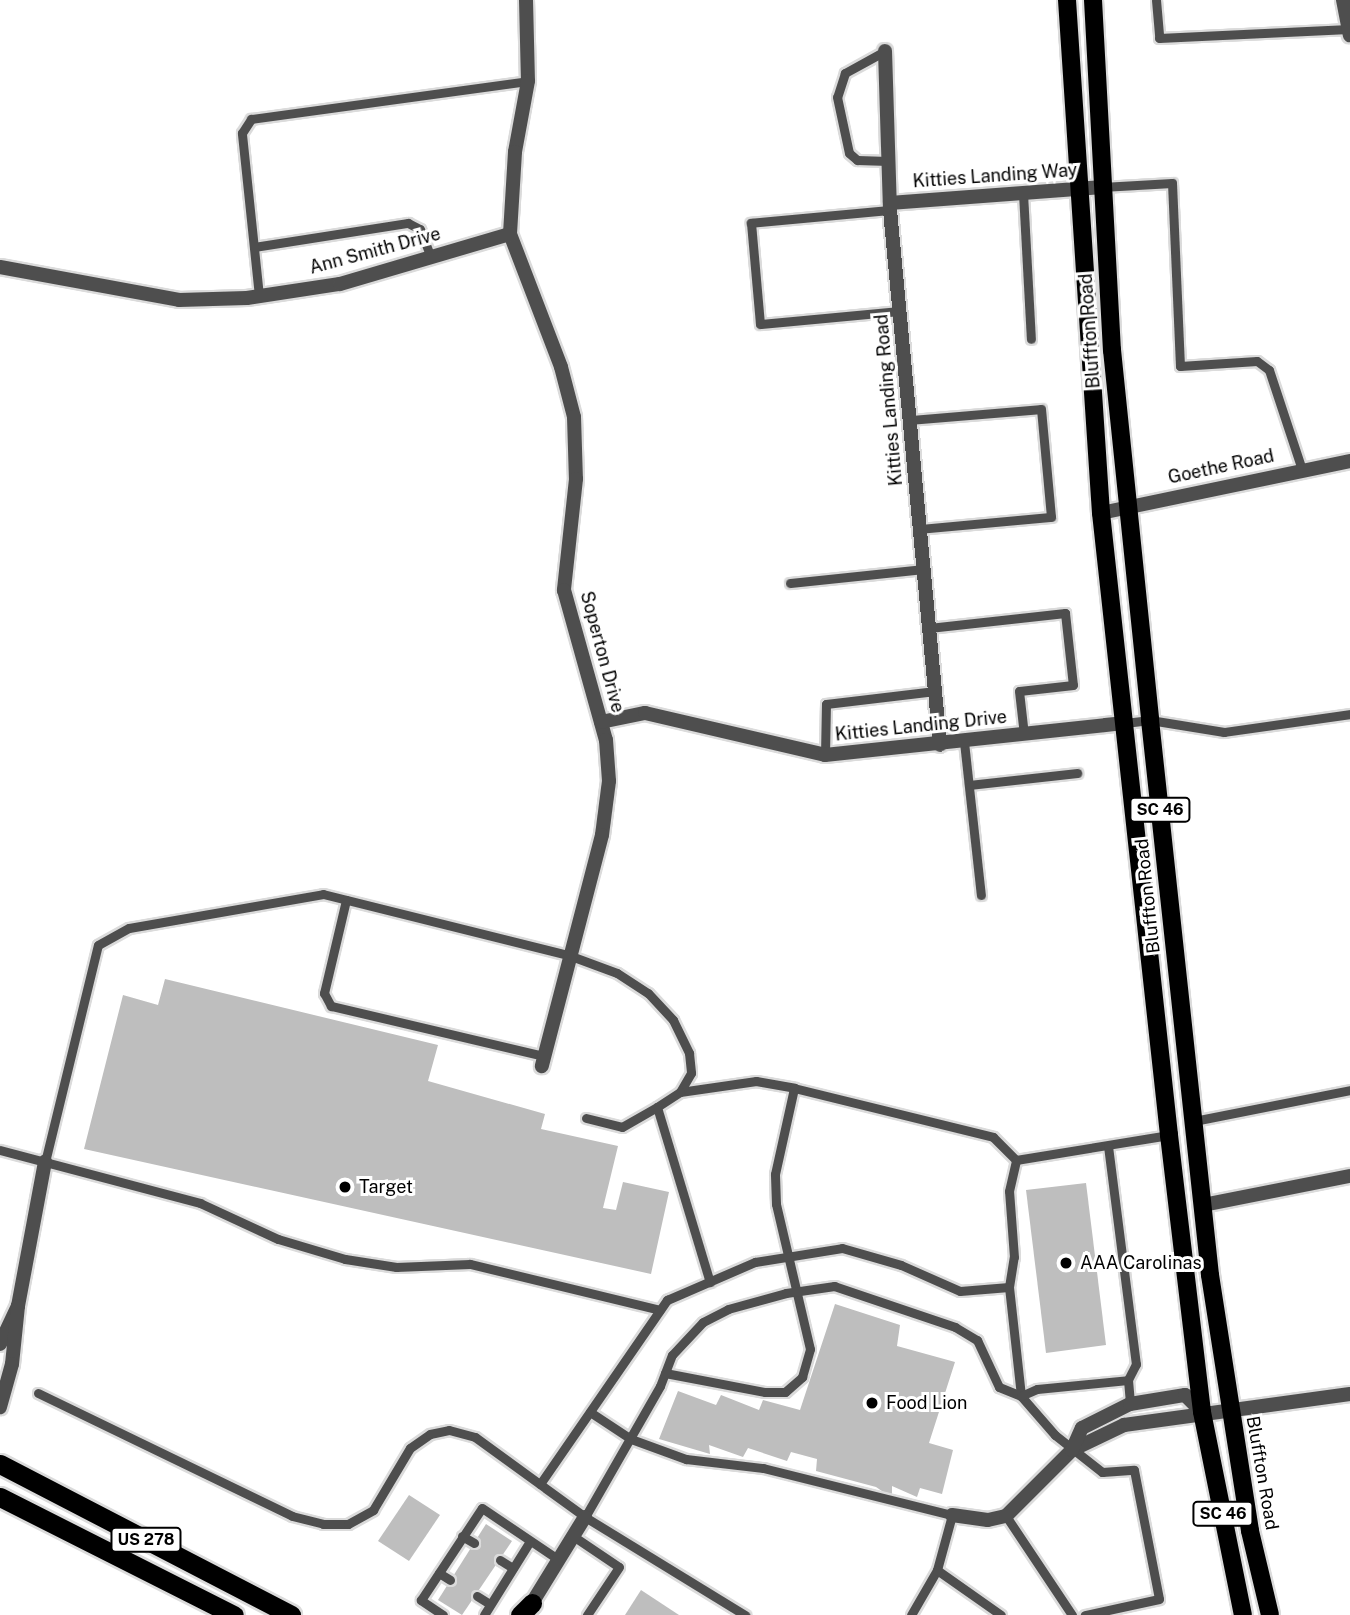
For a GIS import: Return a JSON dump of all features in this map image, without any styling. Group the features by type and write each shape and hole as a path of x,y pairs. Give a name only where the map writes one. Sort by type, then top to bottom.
{"highway":[{"name":"US 278","path":"0,1464 291,1615"},
{"name":"US 278","path":"0,1497 234,1615"}],"main road":[{"name":"Bluffton Road","path":"1067,0 1076,190 1101,513 1202,1412 1243,1615"},
{"name":"Bluffton Road","path":"1093,0 1102,187 1128,507 1203,1205 1229,1409 1270,1615"}],"street":[{"name":"Soperton Drive","path":"526,0 528,81 514,152 510,234 561,367 574,416 576,479 564,590 601,722 609,781 571,956 543,1061"},
{"path":"1343,0 1349,32"},
{"name":"Kitties Landing Road","path":"885,51 890,206 940,745"},
{"name":"Kitties Landing Way","path":"890,206 1102,187"},
{"name":"Ann Smith Drive","path":"0,267 179,300 259,296 340,284 510,234"},
{"name":"Goethe Road","path":"1101,513 1350,461"},
{"name":"Kitties Landing Drive","path":"601,722 645,713 825,755 940,745 1125,723"},
{"path":"0,1407 12,1364 18,1306 45,1162"},
{"path":"1203,1205 1349,1182"},
{"path":"0,1344 18,1306"},
{"path":"952,1515 988,1520 1006,1516 1072,1450 1124,1424 1350,1394"},
{"path":"1072,1450 1082,1428 1130,1404 1185,1395 1202,1412"},
{"path":"525,1612 585,1517"}],"lane":[{"path":"1156,0 1159,38 1349,32"},
{"path":"885,51 845,73 837,97 849,153 857,160 888,161"},
{"path":"259,296 242,132 251,119 528,81"},
{"path":"1102,187 1171,183 1180,366 1257,361 1269,370 1302,470"},
{"path":"1023,193 1031,339"},
{"path":"890,206 751,223 760,324 900,311"},
{"path":"254,247 408,223 420,229 431,257"},
{"path":"910,420 1041,409 1050,503 1051,517 920,529"},
{"path":"790,583 924,569"},
{"path":"929,628 1065,612 1073,685 1019,691 1024,735"},
{"path":"825,755 826,705 935,691"},
{"path":"1125,723 1150,720 1224,732 1350,714"},
{"path":"964,742 981,895"},
{"path":"969,785 1077,773"},
{"path":"45,1162 98,945 129,928 277,899 324,894 571,956 617,973 648,993 673,1020 689,1053 691,1073 680,1092"},
{"path":"346,900 324,993 331,1006 543,1061"},
{"path":"586,1118 622,1127 680,1092 756,1081 794,1087 993,1138 1016,1160"},
{"path":"665,1373 785,1392 802,1377 810,1349 801,1291 788,1254 775,1174 794,1087"},
{"path":"1194,1121 1350,1090"},
{"path":"657,1107 710,1282"},
{"path":"1016,1160 1169,1135"},
{"path":"1108,1146 1136,1364 1128,1380 1130,1404"},
{"path":"0,1150 200,1203 278,1239 345,1259 397,1267 470,1264 660,1310"},
{"path":"1016,1160 1009,1191 1014,1257 1009,1287 1021,1396"},
{"path":"540,1484 667,1300 788,1254 842,1248 901,1265 960,1291 1009,1287"},
{"path":"585,1517 631,1439 672,1355 703,1322 728,1309 801,1291 834,1286 955,1327 977,1340 999,1387 1021,1396 1072,1450 1102,1472 1134,1470 1159,1599 1085,1615"},
{"path":"1021,1396 1037,1390 1128,1380"},
{"path":"38,1393 292,1516 323,1524 363,1518 410,1448 449,1430 475,1437 585,1517 745,1615"},
{"path":"590,1412 631,1439 686,1459 763,1468 952,1515 937,1570 911,1615"},
{"path":"443,1615 421,1600 482,1508 559,1560"},
{"path":"1006,1516 1072,1615"},
{"path":"462,1536 474,1543"},
{"path":"573,1536 619,1567 587,1615"},
{"path":"484,1615 530,1541"},
{"path":"500,1560 513,1568"},
{"path":"937,1570 1001,1615"},
{"path":"439,1573 450,1580"},
{"path":"477,1596 490,1604"}],"building":[{"path":"165,979 438,1045 428,1081 545,1114 541,1129 618,1146 603,1208 616,1210 623,1182 669,1192 651,1274 84,1149 123,995 158,1005"},
{"path":"1086,1183 1106,1345 1046,1353 1026,1190"},
{"name":"Food Lion","path":"835,1304 900,1325 897,1346 955,1362 929,1443 953,1450 942,1494 920,1488 917,1497 892,1486 892,1498 876,1487 816,1471 817,1459 791,1452 787,1461 748,1448 743,1457 709,1445 710,1454 659,1439 678,1391 716,1405 721,1395 759,1410 763,1400 800,1410"},
{"path":"409,1495 440,1515 409,1561 378,1541"},
{"path":"486,1524 512,1541 462,1615 438,1600"},
{"path":"641,1590 679,1615 625,1615"}],"place":[{"name":"Target","path":"345,1187"},
{"name":"AAA Carolinas","path":"1066,1263"},
{"name":"Food Lion","path":"872,1403"}]}
